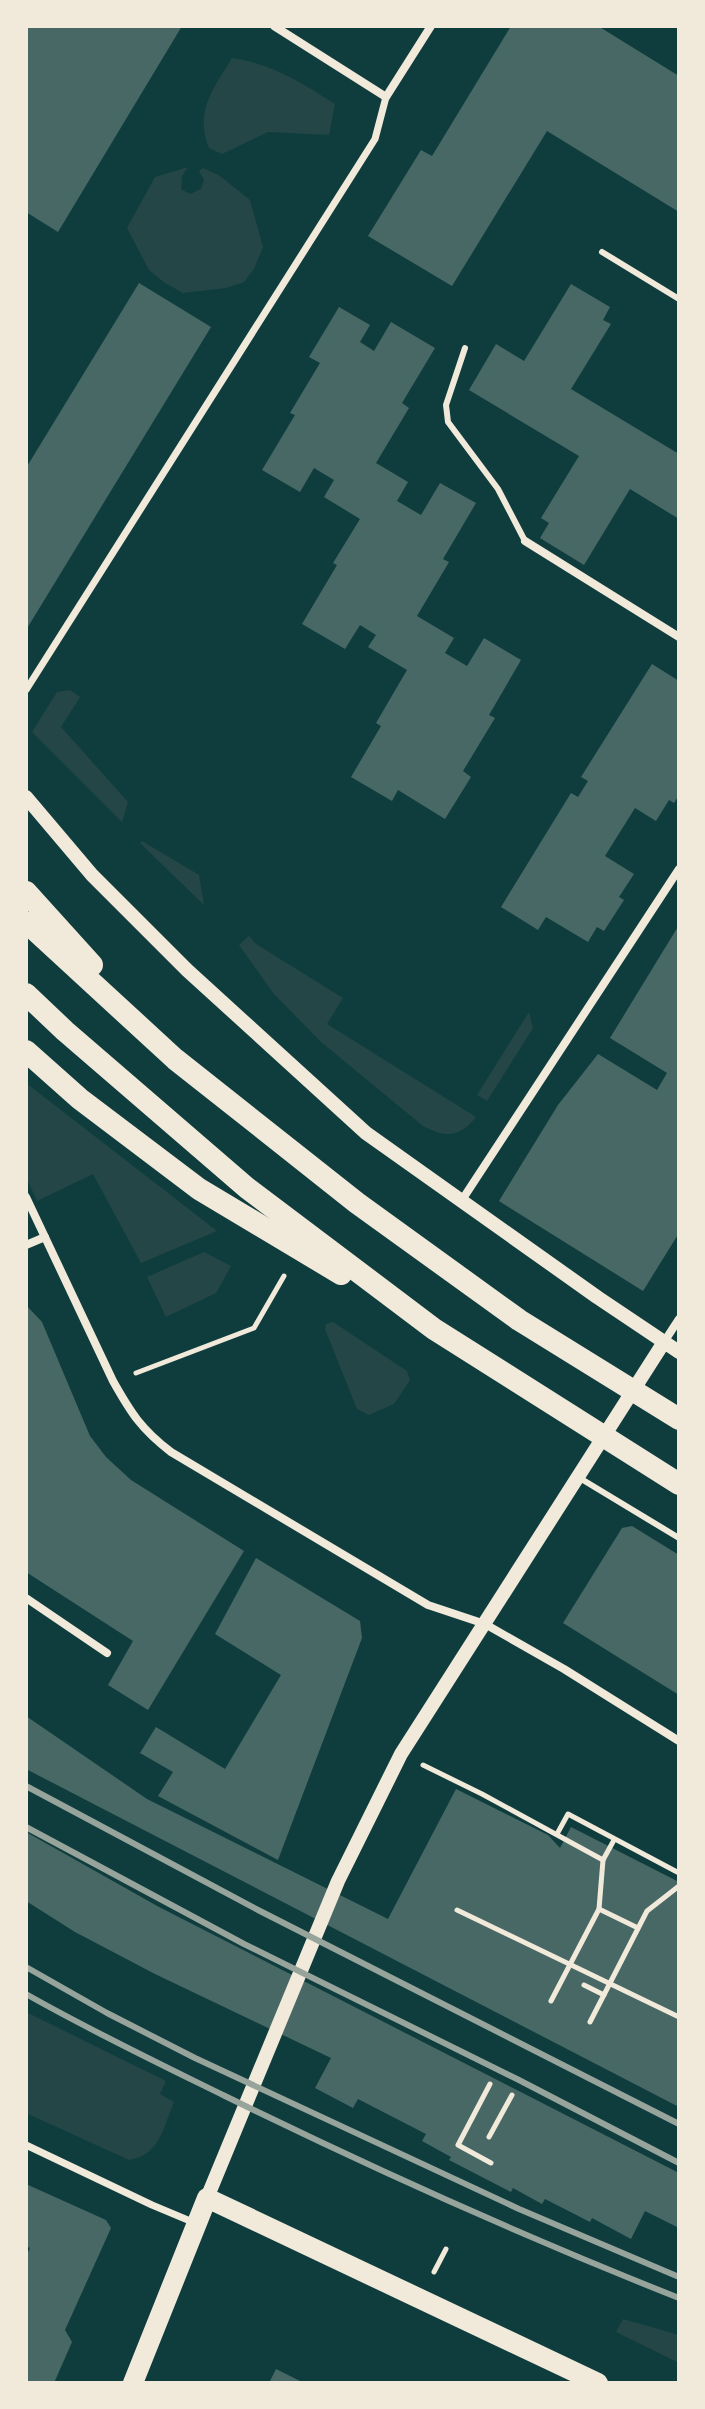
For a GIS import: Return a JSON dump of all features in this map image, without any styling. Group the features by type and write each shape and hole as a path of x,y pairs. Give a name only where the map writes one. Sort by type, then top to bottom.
{"highway":[{"path":"26,892 175,1059"},
{"path":"26,922 175,1059 357,1203 519,1320 679,1419"},
{"path":"26,994 247,1188 434,1329"},
{"path":"26,1051 80,1099 199,1189 434,1329 679,1484"}],"main road":[{"path":"133,2383 207,2198 598,2383"}],"street":[{"path":"274,26 386,97"},
{"path":"26,690 375,139 386,97 431,26"},
{"path":"525,541 679,637"},
{"path":"26,797 92,875 187,970 366,1133 679,1352"},
{"path":"462,1200 679,869"},
{"path":"26,1197 113,1381 129,1411 146,1433 171,1452 428,1605 485,1624 679,1741"},
{"path":"26,1245 45,1237"},
{"path":"207,2198 338,1881 401,1754 679,1319"},
{"path":"26,1598 107,1653"},
{"path":"26,2145 197,2224"}],"lane":[{"path":"602,252 679,299"},
{"path":"465,348 446,405 448,422 498,489 525,541"},
{"path":"578,1477 679,1538"}],"path":[{"path":"113,1381 254,1328 285,1275"},
{"path":"401,1754 603,1860"},
{"path":"557,1834 568,1814 679,1873"},
{"path":"551,2001 599,1909 603,1860 614,1840"},
{"path":"590,2022 647,1911 679,1886"},
{"path":"599,1909 638,1928"},
{"path":"457,1910 679,2017"},
{"path":"584,1985 604,1995"},
{"path":"490,2084 458,2145 491,2163"},
{"path":"489,2137 512,2095"}],"shaded area":[{"path":"232,58 273,69 335,104 329,135 268,132 222,154 209,148 205,135 205,111 213,90"},
{"path":"188,167 182,176 181,189 190,194 201,189 204,180 199,171 203,168 220,176 250,200 263,247 254,269 244,282 226,288 183,293 149,270 127,228 155,177"},
{"path":"70,690 80,697 61,727 128,802 122,822 32,732 57,692"},
{"path":"142,841 199,875 204,905 140,843"},
{"path":"249,936 256,944 343,998 327,1024 476,1117 464,1129 452,1134 439,1133 423,1126 321,1042 274,994 239,945"},
{"path":"529,1012 533,1028 487,1101 477,1095"},
{"path":"26,1083 217,1231 141,1263 93,1174 37,1201 26,1177"},
{"path":"204,1252 231,1266 216,1293 166,1317 147,1277"},
{"path":"333,1322 407,1371 410,1380 394,1404 369,1415 357,1409 325,1329 326,1324"},
{"path":"26,2012 166,2081 160,2094 174,2102 159,2139 148,2152 129,2160 26,2113"},
{"path":"623,2319 679,2335 679,2363 616,2332"}],"building":[{"path":"26,26 182,26 58,232 26,212"},
{"path":"511,26 598,26 679,76 679,212 547,131 452,286 368,236 421,150 432,156"},
{"path":"139,283 211,327 26,630 26,468"},
{"path":"571,284 610,307 603,320 611,324 571,389 679,454 679,519 630,489 584,565 540,538 549,523 541,518 579,456 469,390 496,344 524,361"},
{"path":"339,307 370,325 360,342 374,351 391,322 435,348 402,403 409,408 376,463 408,482 397,501 421,515 440,483 476,503 443,559 449,562 417,616 454,638 445,653 467,666 484,638 521,660 489,715 495,718 463,771 471,777 445,819 398,790 392,801 351,777 381,726 376,723 407,670 368,647 376,635 360,625 345,649 302,624 360,519 324,497 334,480 314,468 300,492 262,470 295,415 290,413 320,363 309,357"},
{"path":"652,664 679,681 679,795 674,803 669,800 656,821 635,808 605,856 634,874 619,897 624,900 604,931 597,927 588,942 546,917 538,930 501,907 571,793 578,797 588,781 581,777"},
{"path":"679,925 679,1233 643,1291 499,1201 558,1105 598,1054 657,1090 667,1073 610,1038"},
{"path":"26,1305 42,1322 90,1436 106,1457 131,1480 244,1551 148,1710 108,1685 133,1641 26,1572"},
{"path":"632,1526 679,1555 679,1695 563,1623 622,1528"},
{"path":"256,1558 360,1621 362,1638 278,1860 158,1796 173,1772 140,1753 156,1727 225,1769 281,1675 215,1634"},
{"path":"26,1716 147,1799 388,1919 456,1789 548,1835 560,1848 571,1827 679,1882 679,2107 26,1769"},
{"path":"26,1832 159,1907 679,2173 679,2228 645,2211 631,2239 592,2218 590,2222 545,2199 542,2204 513,2188 511,2192 449,2160 451,2157 422,2141 426,2134 358,2099 353,2108 315,2088 331,2058 155,1974 75,1932 26,1901"},
{"path":"26,2184 106,2220 111,2228 65,2330 72,2342 54,2383 26,2383 26,2257 30,2248 26,2246"},
{"path":"276,2369 304,2383 269,2383"}],"railway":[{"path":"26,1786 260,1911 679,2124"},
{"path":"26,1827 244,1944 679,2163"},
{"path":"26,1967 195,2058 519,2209 679,2277"},
{"path":"26,1994 337,2150 507,2227 679,2298"}]}
